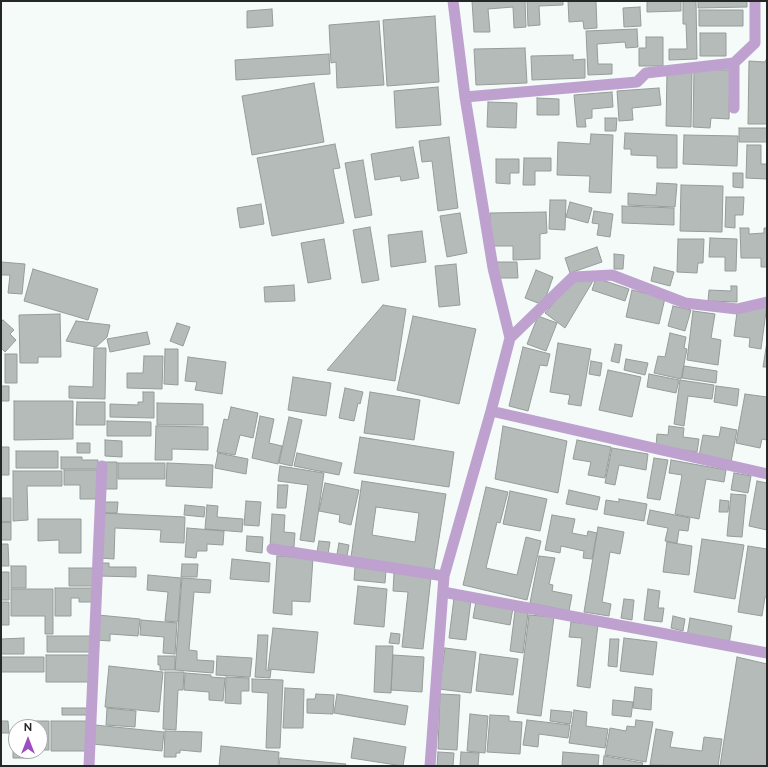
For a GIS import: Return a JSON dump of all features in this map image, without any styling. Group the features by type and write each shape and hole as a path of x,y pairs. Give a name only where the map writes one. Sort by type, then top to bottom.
{"street":[{"path":"430,766 444,576 491,412 510,338 492,268 465,97 453,1"},
{"path":"465,97 637,82 646,73 734,63 755,43 755,1"},
{"path":"734,63 734,108"},
{"path":"510,338 573,277 612,275 685,303 737,309 767,302"},
{"path":"491,412 767,474"},
{"path":"89,766 102,466"},
{"path":"272,549 444,576"},
{"path":"443,592 767,653"}],"building":[{"path":"472,1 525,1 526,27 514,28 513,7 488,9 490,32 474,32"},
{"path":"527,1 563,1 563,5 539,6 540,25 528,26"},
{"path":"568,1 596,1 597,28 584,29 583,21 569,22"},
{"path":"647,1 681,1 681,11 647,12"},
{"path":"683,1 696,1 697,59 669,60 669,49 687,49 686,24 683,24"},
{"path":"698,1 747,1 747,7 698,8"},
{"path":"640,7 641,26 624,27 623,8"},
{"path":"272,9 273,26 247,28 247,11"},
{"path":"699,10 743,10 743,26 699,26"},
{"path":"435,16 439,82 387,86 383,20"},
{"path":"379,21 384,85 337,88 336,62 331,63 329,25"},
{"path":"637,29 638,47 626,48 625,42 597,44 598,64 612,64 612,74 588,75 586,31"},
{"path":"700,33 726,33 726,56 700,56"},
{"path":"646,37 663,37 663,66 639,66 639,48 646,48"},
{"path":"525,48 527,83 476,85 474,49"},
{"path":"329,54 330,74 236,80 235,60"},
{"path":"573,55 573,60 585,59 585,78 532,80 531,56"},
{"path":"767,58 767,124 748,124 749,61 765,62"},
{"path":"694,69 730,70 729,119 711,118 710,128 693,127"},
{"path":"667,71 692,72 691,127 666,126"},
{"path":"314,83 324,142 252,155 242,96"},
{"path":"438,87 441,125 396,128 394,91"},
{"path":"659,88 661,105 632,108 633,120 619,121 617,91"},
{"path":"612,92 613,107 592,109 592,118 585,119 586,127 577,127 574,95"},
{"path":"537,98 559,99 559,115 537,115"},
{"path":"488,102 517,103 516,128 487,127"},
{"path":"605,118 617,118 616,131 605,131"},
{"path":"739,128 767,128 767,142 739,142"},
{"path":"625,133 677,135 677,168 657,168 657,156 631,155 631,149 624,149"},
{"path":"591,134 613,135 611,193 589,192 590,176 557,175 558,142 590,144"},
{"path":"684,135 738,136 737,166 683,164"},
{"path":"449,137 458,208 438,211 432,161 422,162 419,141"},
{"path":"335,144 340,168 333,169 344,223 272,236 257,158"},
{"path":"747,145 761,145 761,164 767,164 767,179 746,178"},
{"path":"413,147 419,178 401,181 400,176 375,180 371,154"},
{"path":"524,158 551,158 551,171 535,171 535,185 523,185"},
{"path":"496,159 519,159 519,173 510,173 510,184 496,183"},
{"path":"363,160 372,215 355,218 345,163"},
{"path":"733,173 743,173 743,188 733,187"},
{"path":"657,183 677,184 675,207 628,205 628,193 656,195"},
{"path":"681,185 723,186 722,232 680,231"},
{"path":"726,197 744,197 743,215 735,215 735,228 725,227"},
{"path":"550,200 566,200 565,230 549,229"},
{"path":"570,202 592,208 588,223 566,217"},
{"path":"261,204 264,224 240,228 237,208"},
{"path":"622,206 674,208 674,225 622,223"},
{"path":"594,211 613,214 610,237 597,235 599,224 592,223"},
{"path":"546,212 547,233 540,234 540,259 513,260 513,246 490,246 490,213"},
{"path":"460,213 467,253 447,257 440,216"},
{"path":"370,227 379,280 362,283 353,230"},
{"path":"740,228 749,228 749,234 764,233 764,228 767,228 767,267 761,267 761,258 741,258"},
{"path":"422,231 426,262 391,267 388,235"},
{"path":"710,238 737,239 736,271 725,271 725,257 709,257"},
{"path":"324,239 331,279 308,283 301,243"},
{"path":"678,239 704,239 703,263 698,263 697,273 677,272"},
{"path":"597,247 602,262 570,273 565,258"},
{"path":"614,254 624,255 623,269 614,269"},
{"path":"1,262 25,264 22,294 8,293 10,275 1,275"},
{"path":"497,262 517,262 518,278 497,278"},
{"path":"456,264 460,305 439,307 435,266"},
{"path":"654,267 674,272 670,286 651,281"},
{"path":"33,269 98,289 88,320 24,301"},
{"path":"536,270 553,277 543,305 525,298"},
{"path":"596,278 629,289 625,301 592,290"},
{"path":"573,280 593,281 565,328 545,313"},
{"path":"294,285 295,301 265,302 264,287"},
{"path":"731,286 737,286 737,302 708,301 709,290 731,291"},
{"path":"632,290 665,298 659,324 626,317"},
{"path":"767,304 761,349 749,347 750,338 734,336 737,312"},
{"path":"383,305 406,309 395,381 327,370"},
{"path":"673,306 691,310 685,331 668,326"},
{"path":"693,311 715,314 711,338 721,340 718,365 687,360"},
{"path":"60,314 61,357 38,357 38,363 20,363 19,315"},
{"path":"413,316 476,329 459,404 397,390"},
{"path":"538,316 557,323 546,351 527,344"},
{"path":"3,320 14,330 10,334 16,340 5,352 1,348 1,322"},
{"path":"76,321 110,325 107,337 96,347 66,341"},
{"path":"177,323 190,327 183,346 170,341"},
{"path":"147,332 150,344 110,352 107,339"},
{"path":"670,333 686,337 684,348 687,349 681,379 654,373 658,356 665,357"},
{"path":"767,342 767,367 763,367"},
{"path":"558,343 591,349 581,406 568,404 570,395 550,392"},
{"path":"615,344 622,345 619,363 611,361"},
{"path":"523,347 550,354 547,366 540,365 528,411 509,406"},
{"path":"94,348 106,348 105,399 69,398 69,386 93,387"},
{"path":"165,349 178,349 178,385 164,384"},
{"path":"5,354 17,354 17,383 5,383"},
{"path":"144,356 163,356 162,389 127,388 127,373 143,373"},
{"path":"188,357 226,362 222,394 195,390 197,382 185,381"},
{"path":"626,359 648,363 645,375 624,370"},
{"path":"591,361 602,363 600,376 589,374"},
{"path":"684,366 717,371 716,383 682,378"},
{"path":"608,370 641,377 632,417 599,410"},
{"path":"649,374 679,380 676,393 647,387"},
{"path":"293,377 331,383 326,416 288,410"},
{"path":"680,380 714,385 712,399 688,396 684,426 674,424"},
{"path":"1,386 9,386 9,401 1,401"},
{"path":"716,386 739,389 737,406 714,402"},
{"path":"345,388 363,392 360,404 358,403 354,421 339,418"},
{"path":"143,392 154,392 154,418 110,417 110,404 138,405 138,402 143,402"},
{"path":"370,392 420,400 414,440 364,433"},
{"path":"745,394 767,397 767,440 762,439 760,448 736,443"},
{"path":"14,401 73,401 73,439 14,440"},
{"path":"77,402 105,402 105,425 76,425"},
{"path":"157,403 203,404 203,425 157,425"},
{"path":"231,407 258,413 253,438 240,435 235,455 217,452 224,419 228,420"},
{"path":"260,416 274,419 269,443 282,446 278,464 252,458"},
{"path":"289,417 302,420 292,466 279,463"},
{"path":"107,421 151,422 151,436 107,436"},
{"path":"156,426 208,427 208,450 172,449 172,460 155,460"},
{"path":"503,426 567,441 558,493 495,479"},
{"path":"669,426 684,428 683,437 699,439 697,452 656,446 657,434 668,435"},
{"path":"721,427 737,430 731,462 699,456 703,435 719,437"},
{"path":"360,437 454,452 449,487 354,473"},
{"path":"105,440 122,441 122,457 105,456"},
{"path":"577,440 611,447 605,478 588,475 591,462 573,459"},
{"path":"77,443 90,443 90,453 77,453"},
{"path":"1,447 9,447 9,475 1,475"},
{"path":"612,448 648,454 646,470 619,465 615,485 605,483"},
{"path":"16,451 58,451 58,468 16,468"},
{"path":"218,453 248,459 246,474 215,468"},
{"path":"297,453 342,463 339,475 294,466"},
{"path":"61,457 82,457 82,460 98,460 98,469 61,469"},
{"path":"654,458 668,460 660,500 647,498"},
{"path":"671,460 726,470 724,482 706,479 699,519 675,514 682,475 669,473"},
{"path":"104,462 117,462 117,489 104,489"},
{"path":"118,463 165,463 165,479 118,479"},
{"path":"167,463 213,465 212,488 166,486"},
{"path":"280,466 324,473 314,542 300,540 308,485 278,481"},
{"path":"64,470 97,470 97,499 80,499 80,485 64,485"},
{"path":"13,471 62,471 62,486 27,486 28,520 13,521"},
{"path":"734,473 751,476 748,493 731,490"},
{"path":"362,481 446,494 434,570 351,557","holes":["376,507 419,513 415,542 372,535"]},
{"path":"757,481 767,483 767,530 749,526"},
{"path":"325,483 359,490 351,525 339,522 340,515 319,511"},
{"path":"278,485 288,485 286,508 277,508"},
{"path":"486,487 508,492 500,523 497,522 486,568 517,575 526,537 541,541 527,600 463,585"},
{"path":"569,490 600,497 597,510 566,504"},
{"path":"510,491 547,499 540,531 503,524"},
{"path":"731,494 746,495 742,537 727,536"},
{"path":"1,498 11,498 11,522 1,522"},
{"path":"619,499 647,504 644,521 604,514 606,500 619,502"},
{"path":"720,500 729,501 728,512 719,512"},
{"path":"246,501 261,502 259,526 244,525"},
{"path":"102,502 118,502 117,513 102,513"},
{"path":"185,505 205,507 204,517 184,515"},
{"path":"207,505 218,506 217,517 243,519 242,532 205,529"},
{"path":"650,510 690,518 688,531 679,530 677,543 665,541 668,528 647,524"},
{"path":"102,513 185,517 184,543 160,542 161,530 115,528 114,559 100,558"},
{"path":"272,514 285,515 284,532 295,533 294,547 270,546"},
{"path":"552,515 575,519 572,533 587,536 588,531 597,533 592,559 583,558 584,551 561,546 560,553 545,550"},
{"path":"38,519 81,519 81,553 59,553 59,540 38,541"},
{"path":"1,522 11,522 11,540 1,540"},
{"path":"598,527 624,532 620,554 610,552 602,602 611,604 609,616 584,612"},
{"path":"187,528 224,531 223,545 207,544 207,551 197,551 196,558 185,557"},
{"path":"247,536 263,537 262,553 246,551"},
{"path":"702,539 744,545 735,599 694,592"},
{"path":"319,541 330,542 328,554 317,552"},
{"path":"667,542 692,546 689,575 663,572"},
{"path":"339,543 349,545 347,556 337,554"},
{"path":"1,544 8,544 9,566 1,566"},
{"path":"748,546 767,549 767,597 765,597 762,616 738,612"},
{"path":"277,556 313,558 310,602 292,601 292,615 273,613"},
{"path":"539,556 555,558 549,584 553,585 552,591 572,595 569,611 530,603"},
{"path":"232,559 270,563 269,582 230,579"},
{"path":"100,563 109,563 109,567 136,567 136,577 99,576"},
{"path":"182,564 198,564 197,577 181,577"},
{"path":"11,566 26,566 26,588 11,588"},
{"path":"355,567 386,570 385,583 354,580"},
{"path":"69,568 93,568 93,586 69,586"},
{"path":"1,572 9,572 9,600 1,600"},
{"path":"394,573 431,577 423,649 402,647 408,592 393,591"},
{"path":"148,575 181,578 178,622 165,621 168,592 147,590"},
{"path":"182,578 211,580 210,593 194,592 189,650 197,651 197,660 214,661 213,673 175,670"},
{"path":"358,586 387,589 384,627 354,624"},
{"path":"55,588 93,588 93,602 79,602 79,598 71,598 71,616 55,616"},
{"path":"11,589 53,589 53,634 45,634 45,616 11,616"},
{"path":"648,589 660,591 658,608 664,608 662,622 644,620"},
{"path":"454,598 471,600 466,640 449,638"},
{"path":"624,599 634,600 632,620 621,618"},
{"path":"476,601 513,608 510,625 473,618"},
{"path":"1,602 9,602 9,625 1,625"},
{"path":"515,611 528,613 523,653 510,651"},
{"path":"98,615 140,619 138,636 110,634 110,641 96,640"},
{"path":"529,615 554,617 541,716 517,713"},
{"path":"673,616 685,619 683,631 671,628"},
{"path":"690,618 732,626 729,644 687,636"},
{"path":"141,620 177,623 175,654 163,653 164,637 140,635"},
{"path":"571,622 598,625 590,688 577,686 582,638 569,637"},
{"path":"273,628 318,632 314,673 268,669"},
{"path":"391,633 400,634 399,644 389,643"},
{"path":"258,635 268,635 266,670 271,670 270,678 255,677"},
{"path":"47,636 90,636 90,652 47,652"},
{"path":"24,638 24,654 1,654 1,639"},
{"path":"624,638 657,642 653,675 620,671"},
{"path":"610,639 619,639 617,667 608,666"},
{"path":"376,646 393,646 391,693 374,692"},
{"path":"445,648 476,652 471,693 439,689"},
{"path":"480,654 518,659 513,695 476,691"},
{"path":"46,655 90,655 90,682 46,682"},
{"path":"393,655 424,657 422,692 391,690"},
{"path":"158,656 175,656 175,670 160,670 160,665 158,665"},
{"path":"217,656 252,658 250,677 216,675"},
{"path":"1,657 44,657 44,672 1,672"},
{"path":"737,657 767,664 767,766 720,766"},
{"path":"109,666 163,672 159,712 105,707"},
{"path":"165,672 184,672 183,690 178,690 176,730 163,729"},
{"path":"185,673 211,675 211,677 225,678 223,701 209,700 209,692 184,690"},
{"path":"226,677 249,678 249,691 241,691 241,704 225,703"},
{"path":"252,679 283,680 280,748 266,748 268,693 252,692"},
{"path":"635,687 652,689 651,710 633,708"},
{"path":"285,688 304,689 303,728 283,728"},
{"path":"316,694 334,695 333,714 307,713 307,699 315,699"},
{"path":"337,694 408,706 405,725 334,713"},
{"path":"440,694 460,695 457,750 438,749"},
{"path":"613,700 633,702 631,717 612,715"},
{"path":"62,708 87,708 87,715 62,715"},
{"path":"107,708 136,711 135,727 106,725"},
{"path":"551,710 572,712 570,724 550,721"},
{"path":"574,710 587,712 586,726 608,729 605,748 569,743"},
{"path":"470,714 488,716 485,753 467,751"},
{"path":"490,715 509,716 509,721 522,722 520,754 487,752"},
{"path":"527,720 570,725 568,738 539,734 538,747 523,745"},
{"path":"636,720 653,722 646,762 605,755 610,728 626,731 627,726 635,727"},
{"path":"1,721 8,721 8,733 1,733"},
{"path":"48,721 49,721 48,750"},
{"path":"51,721 87,721 87,751 51,751"},
{"path":"95,725 164,732 162,751 93,744"},
{"path":"656,729 673,732 670,747 702,751 704,737 722,739 718,766 650,765"},
{"path":"165,731 202,732 201,752 180,750 180,753 176,753 176,757 164,757"},
{"path":"354,738 406,747 403,766 351,758"},
{"path":"221,746 279,752 278,766 219,766"},
{"path":"438,752 454,753 453,766 437,766"},
{"path":"461,752 479,753 478,766 460,766"},
{"path":"563,752 599,755 598,766 562,766"},
{"path":"604,756 643,763 642,766 603,766"},
{"path":"280,758 346,764 345,766 279,766"}]}
